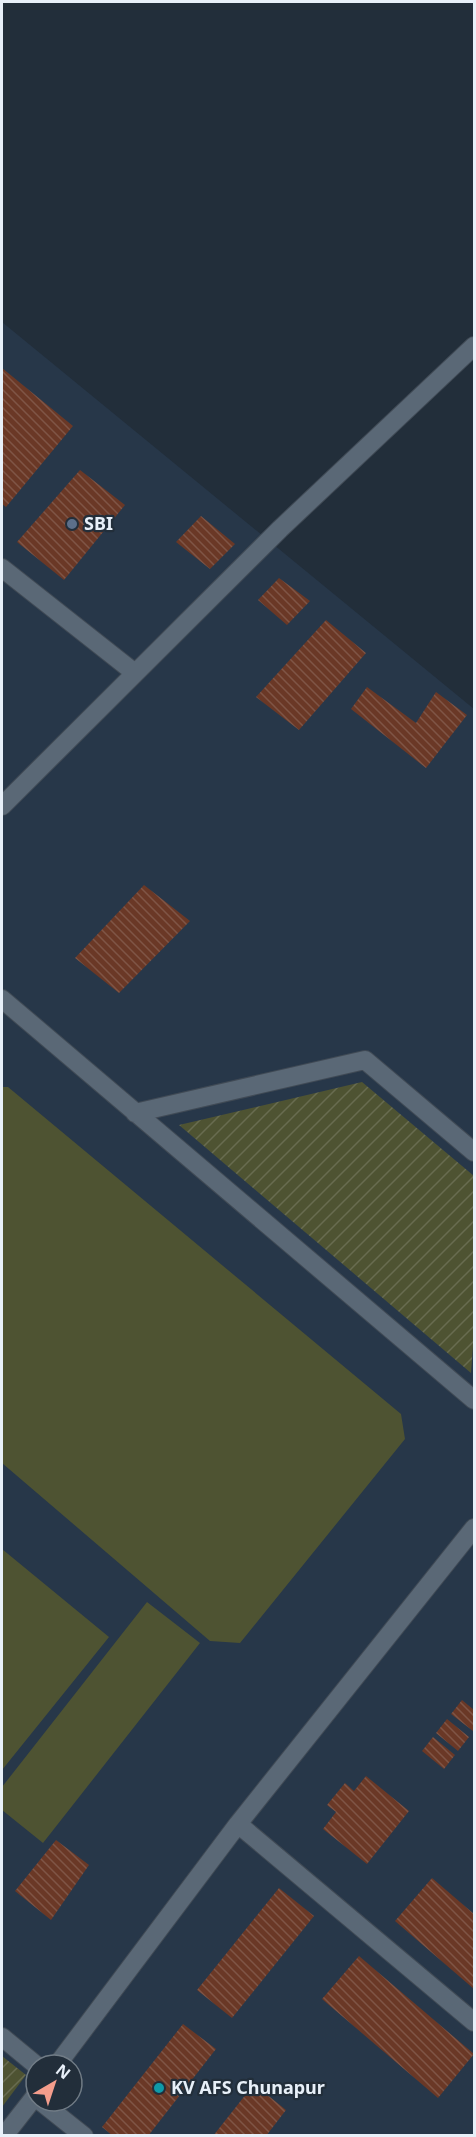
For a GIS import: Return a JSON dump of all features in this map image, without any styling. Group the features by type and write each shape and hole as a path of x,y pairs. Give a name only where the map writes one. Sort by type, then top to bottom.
{"lane":[{"path":"2,806 280,529 474,346"},
{"path":"2,568 135,673"},
{"path":"2,999 474,1400"},
{"path":"135,1113 365,1060 474,1152"},
{"path":"66,2053 238,1824 474,1528"},
{"path":"238,1824 474,2022"},
{"path":"2,2037 24,2055"},
{"path":"4,2136 24,2112"},
{"path":"56,2113 84,2136"}],"shaded area":[{"path":"2,322 474,709 474,2135 2,2135"}],"green space":[{"path":"362,1082 474,1176 474,1333 471,1373 179,1125"},
{"path":"2,1087 8,1087 401,1414 405,1439 240,1643 210,1641 2,1463"},
{"path":"2,1549 109,1637 2,1770"},
{"path":"147,1602 200,1643 43,1843 2,1810 2,1787"},
{"path":"2,2056 24,2073 24,2078 2,2107"}],"building":[{"path":"2,368 73,426 6,507 2,504"},
{"name":"SBI","path":"80,470 125,505 64,580 17,542"},
{"path":"201,516 235,544 210,569 176,542"},
{"path":"279,578 310,601 287,625 258,600"},
{"path":"326,620 366,653 299,730 256,697"},
{"path":"367,687 416,723 436,692 467,715 426,768 351,709"},
{"path":"144,885 190,921 119,993 75,958"},
{"path":"462,1700 474,1710 473,1731 451,1714"},
{"path":"447,1719 469,1737 458,1751 436,1733"},
{"path":"433,1737 455,1755 444,1769 422,1751"},
{"path":"366,1776 409,1811 367,1864 323,1829 336,1812 327,1805 345,1783 354,1791"},
{"path":"56,1840 89,1865 51,1920 15,1891"},
{"path":"432,1878 474,1914 474,1989 395,1921"},
{"path":"279,1888 314,1916 232,2018 197,1990"},
{"path":"359,1956 474,2054 438,2098 322,1999"},
{"name":"KV AFS Chunapur","path":"183,2024 216,2049 148,2136 113,2136 102,2127"},
{"path":"254,2084 286,2110 266,2136 213,2136"}],"place":[{"name":"SBI","path":"72,524"},
{"name":"KV AFS Chunapur","path":"159,2088"}]}
